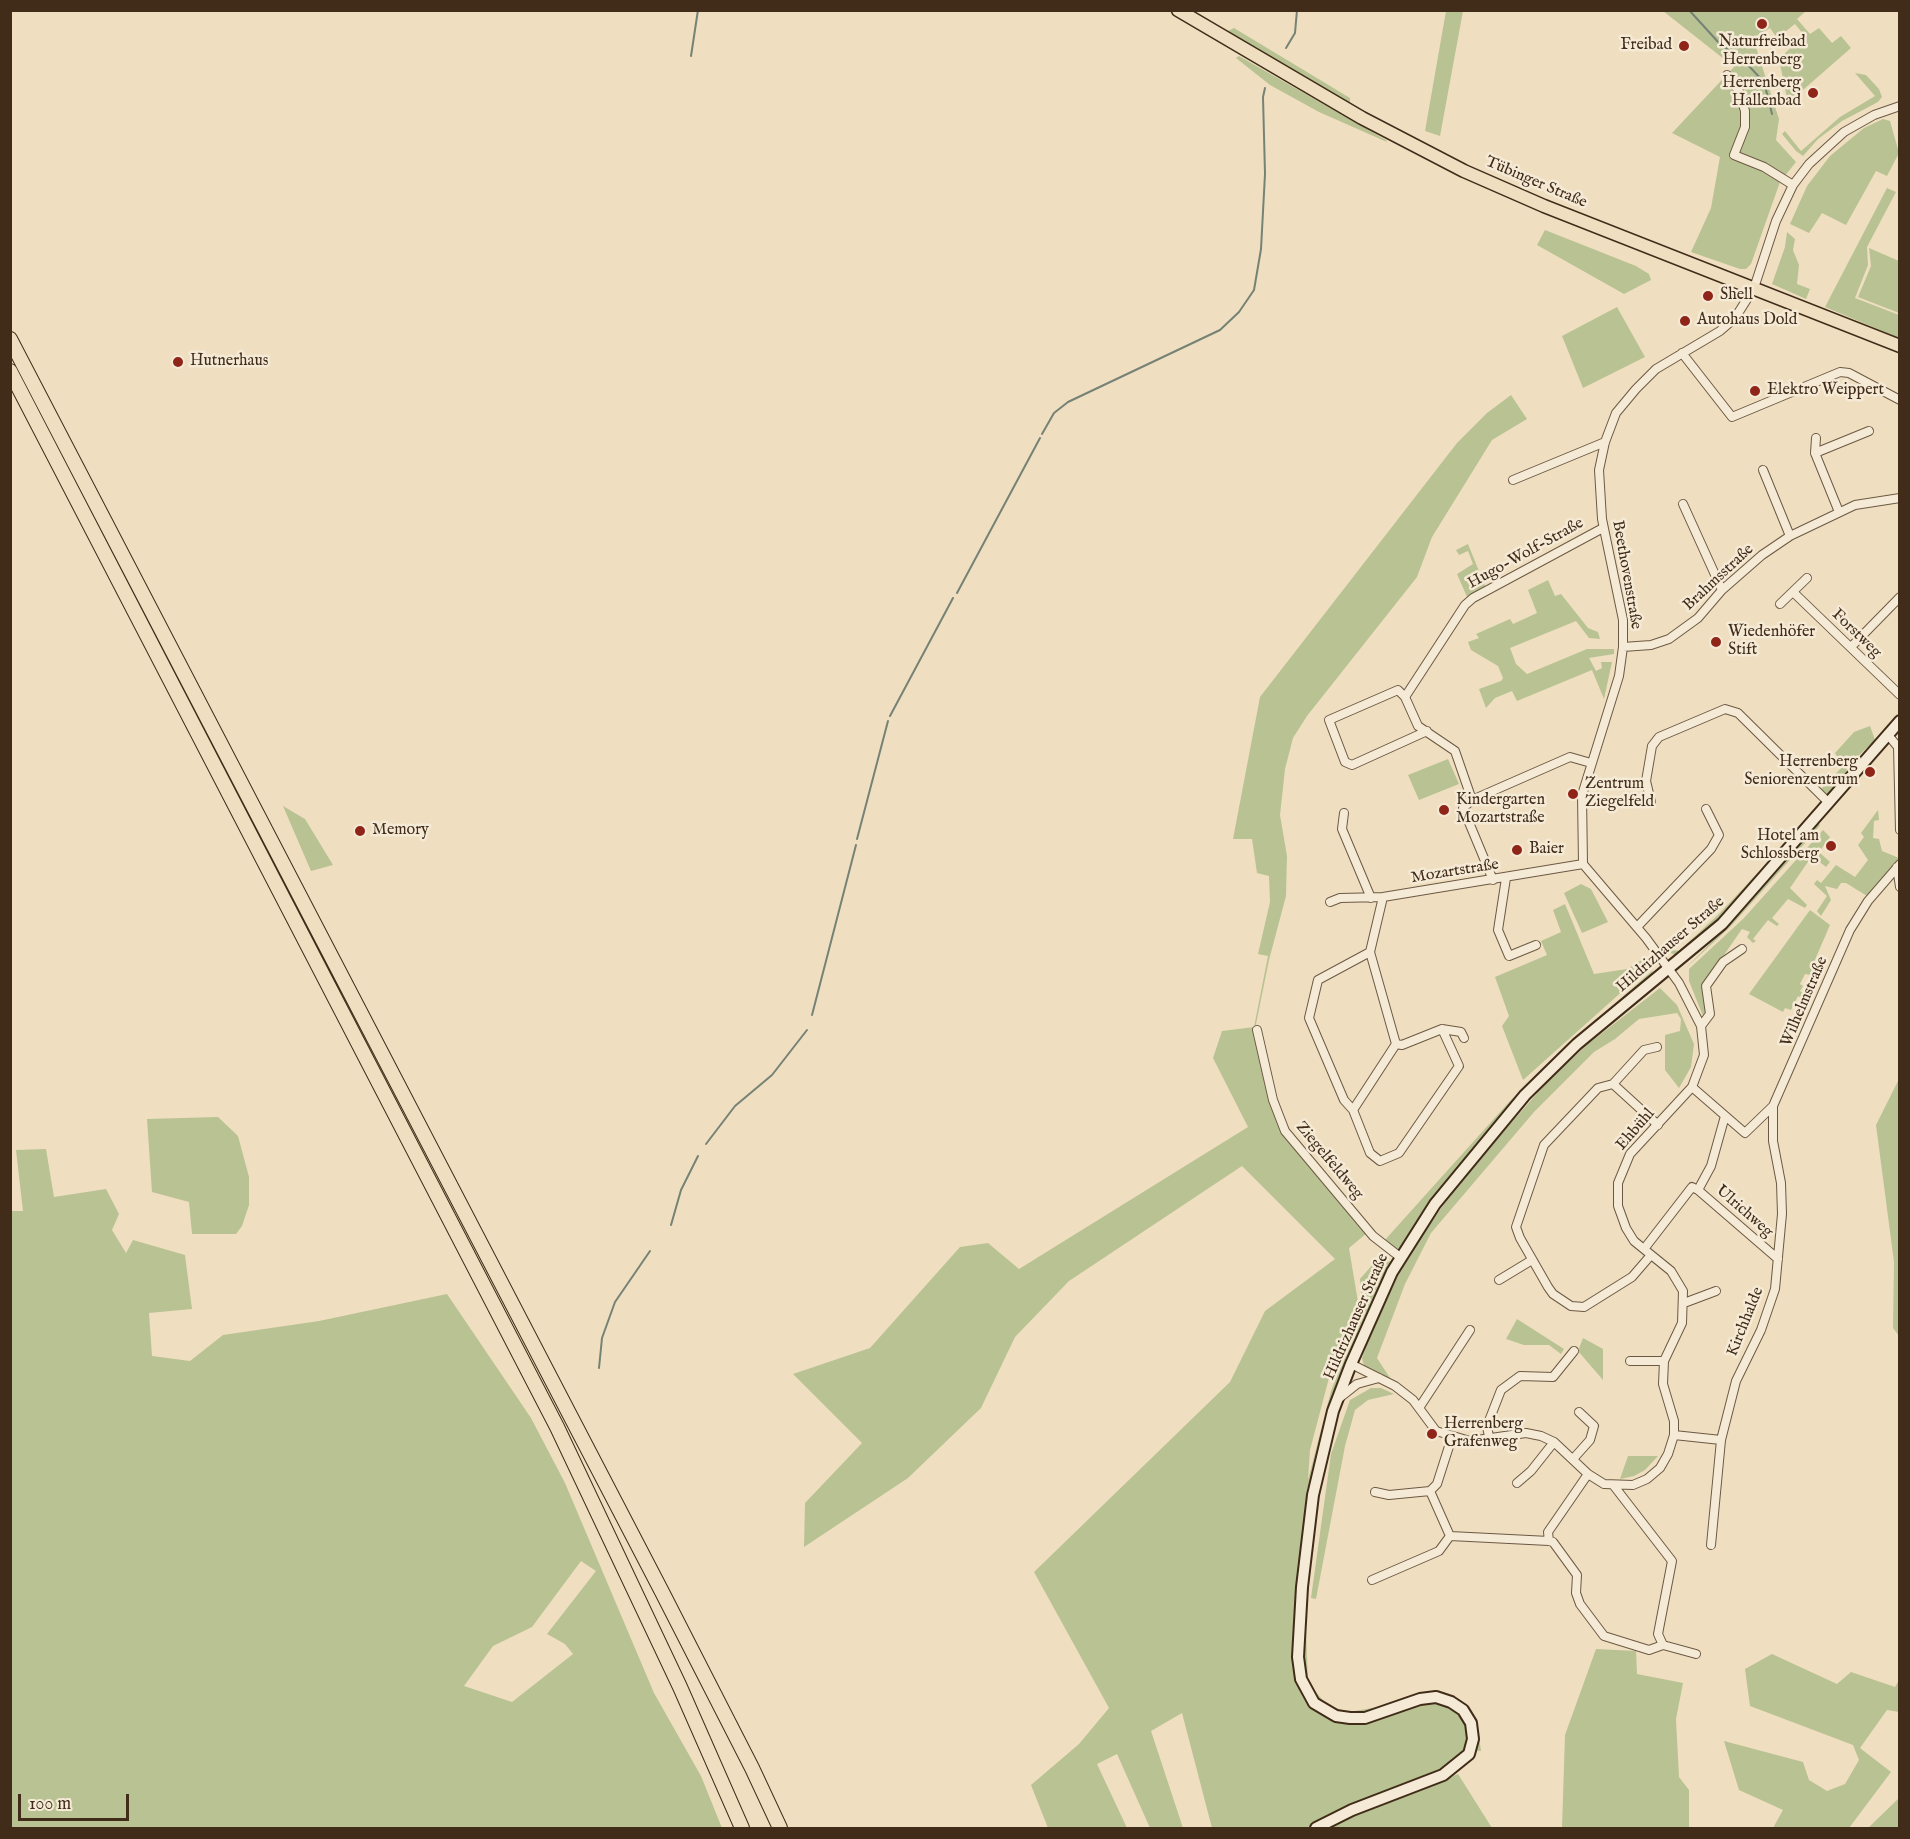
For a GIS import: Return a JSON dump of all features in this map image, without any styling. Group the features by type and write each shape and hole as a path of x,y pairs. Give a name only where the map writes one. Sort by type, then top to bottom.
{"highway":[{"path":"10,339 61,450 63,471 557,1427 713,1760 742,1828"},
{"path":"10,371 61,450 77,466 743,1749 780,1828"}],"main road":[{"name":"Tübinger Straße","path":"1178,10 1344,108 1449,163 1544,206 1899,346"},
{"name":"Hildrizhauser Straße","path":"1316,1828 1352,1810 1443,1775 1469,1754 1473,1739 1471,1723 1463,1710 1451,1702 1436,1697 1420,1699 1365,1718 1336,1716 1314,1703 1301,1679 1298,1657 1302,1587 1310,1518 1319,1469 1337,1401 1350,1364 1400,1257 1442,1196 1525,1095 1577,1044 1722,924 1899,721"}],"street":[{"path":"1727,75 1738,91 1745,111 1745,127 1734,155 1764,167 1793,185"},
{"name":"Beethovenstraße","path":"1583,864 1582,795 1619,676 1623,647 1623,620 1603,528 1599,470 1605,442 1616,413 1656,369 1720,331 1735,318 1754,288 1776,221 1793,185 1809,164 1844,132 1874,115 1899,106"},
{"path":"1682,353 1732,417 1840,372 1849,373 1899,399"},
{"path":"1815,453 1869,431"},
{"path":"1816,438 1815,453 1839,512"},
{"path":"1513,480 1605,442"},
{"path":"1763,470 1790,536"},
{"name":"Brahmsstraße","path":"1623,647 1652,645 1669,639 1698,618 1722,590 1762,555 1790,536 1839,512 1872,501 1899,498"},
{"path":"1683,504 1722,590"},
{"name":"Hugo-Wolf-Straße","path":"1405,697 1465,605 1473,598 1603,528"},
{"path":"1780,604 1807,578"},
{"name":"Forstweg","path":"1793,592 1899,695"},
{"path":"1851,647 1899,597"},
{"path":"1427,731 1352,765 1345,762 1329,720 1398,690 1405,697 1418,726 1427,731 1455,751 1454,754 1472,800"},
{"path":"1652,802 1646,781 1652,746 1659,737 1725,709 1738,713 1829,804"},
{"path":"1888,735 1898,747 1899,830"},
{"path":"1493,880 1463,808 1472,800 1570,758 1591,763"},
{"path":"1637,927 1711,849 1719,835 1706,809"},
{"path":"1344,813 1342,829 1371,898"},
{"path":"1583,864 1670,969"},
{"name":"Mozartstraße","path":"1330,902 1340,898 1383,897 1583,864"},
{"path":"1898,866 1899,887"},
{"name":"Wilhelmstraße","path":"1728,1119 1745,1133 1773,1106 1850,930 1868,901 1898,866"},
{"path":"1506,878 1498,930 1509,956 1536,945"},
{"path":"1353,1110 1396,1044 1370,952 1383,897"},
{"path":"1701,1026 1710,1014 1706,987 1723,962 1742,949"},
{"path":"1370,952 1318,980 1310,1018 1344,1100 1353,1110 1370,1154 1380,1161 1399,1153 1459,1066 1442,1029"},
{"name":"Ehbühl","path":"1670,969 1701,1026 1704,1055 1692,1087 1630,1154 1618,1183 1618,1206 1621,1218 1634,1241 1678,1280 1683,1292 1684,1303"},
{"path":"1396,1044 1402,1045 1442,1029 1461,1032 1464,1038"},
{"name":"Ziegelfeldweg","path":"1257,1030 1273,1100 1285,1131 1373,1236 1400,1257"},
{"path":"1652,1255 1632,1277 1584,1307 1571,1306 1553,1294 1532,1260 1516,1227 1544,1145 1598,1088 1613,1084 1644,1050 1657,1047"},
{"path":"1613,1084 1658,1125"},
{"path":"1692,1087 1728,1119"},
{"name":"Kirchhalde","path":"1711,1545 1721,1440 1737,1381 1761,1330 1775,1289 1782,1214 1781,1183 1773,1141 1773,1106"},
{"name":"Ulrichweg","path":"1728,1119 1712,1166 1698,1190 1778,1259"},
{"path":"1644,1249 1692,1187 1698,1190"},
{"path":"1499,1280 1532,1260"},
{"path":"1350,1364 1395,1386 1419,1408 1431,1427 1452,1437 1470,1441 1526,1433 1554,1442 1595,1480 1614,1486 1633,1485 1647,1479 1664,1461 1674,1435 1674,1421 1663,1384 1664,1361 1682,1323 1684,1303 1716,1291"},
{"path":"1419,1408 1470,1330"},
{"path":"1489,1437 1488,1426 1501,1390 1511,1388 1520,1376 1552,1377 1574,1351"},
{"path":"1630,1361 1664,1361"},
{"path":"1337,1401 1357,1384 1378,1378"},
{"path":"1573,1459 1590,1440 1594,1426 1579,1412"},
{"path":"1674,1435 1721,1440"},
{"path":"1375,1492 1389,1495 1430,1491 1437,1484 1452,1437"},
{"path":"1517,1483 1531,1472 1554,1442"},
{"path":"1549,1541 1548,1532 1588,1474"},
{"path":"1614,1486 1672,1561 1658,1634 1663,1645"},
{"path":"1430,1491 1450,1536"},
{"path":"1450,1536 1553,1542 1577,1575 1576,1593 1580,1604 1604,1636 1648,1650 1663,1645 1696,1654"},
{"path":"1372,1580 1439,1551 1450,1536"}],"green space":[{"path":"1446,11 1463,11 1440,136 1425,131"},
{"path":"1663,11 1806,11 1797,19 1810,34 1819,28 1832,43 1841,36 1851,48 1788,103 1779,59 1804,35 1795,24 1777,38 1770,28 1753,38 1779,119 1776,140 1796,162 1780,182 1751,264 1746,269 1691,252 1711,208 1720,157 1672,133 1734,67"},
{"path":"1234,28 1350,98 1350,104 1226,32"},
{"path":"1239,56 1387,142 1319,112 1270,85 1236,58"},
{"path":"1855,73 1866,75 1879,89 1882,97 1878,102 1842,121 1818,139 1803,156 1782,134 1785,131 1801,151 1840,117 1875,96"},
{"path":"1883,119 1890,121 1899,153 1887,176 1876,171 1846,225 1822,213 1809,233 1790,224 1807,186 1830,156 1864,128"},
{"path":"1887,188 1896,192 1867,247 1868,265 1855,298 1899,315 1899,338 1825,307"},
{"path":"1545,230 1636,266 1649,274 1651,280 1624,294 1537,245"},
{"path":"1787,232 1795,239 1793,250 1799,265 1797,284 1810,289 1806,299 1772,284 1785,247"},
{"path":"1869,248 1899,261 1899,313 1858,297 1871,266"},
{"path":"1617,307 1645,357 1583,388 1562,336"},
{"path":"1511,395 1527,419 1492,440 1432,537 1417,577 1307,716 1293,738 1285,769 1280,815 1287,856 1286,896 1269,960 1255,1029 1284,1132 1301,1156 1344,1202 1367,1233 1349,1248 1359,1308 1329,1378 1310,1450 1308,1480 1331,1391 1363,1309 1360,1279 1374,1263 1393,1261 1361,1324 1329,1408 1304,1518 1295,1605 1305,1606 1308,1683 1327,1705 1348,1712 1378,1707 1433,1692 1446,1693 1469,1708 1478,1729 1481,1751 1463,1750 1443,1769 1351,1806 1308,1828 1212,1828 1182,1713 1151,1731 1183,1828 1150,1828 1117,1754 1097,1764 1127,1828 1048,1828 1031,1785 1079,1744 1109,1708 1034,1572 1230,1382 1265,1311 1335,1259 1242,1166 1069,1281 1015,1337 981,1408 908,1478 804,1547 805,1503 862,1443 793,1374 870,1348 960,1247 988,1243 1019,1269 1248,1127 1213,1058 1222,1031 1254,1027 1268,956 1258,954 1270,902 1269,876 1257,873 1252,839 1233,839 1260,697 1457,443 1487,413"},
{"path":"1468,544 1485,586 1467,597 1457,574 1473,564 1468,551 1459,555 1456,550"},
{"path":"1548,580 1555,596 1561,594 1588,628 1598,632 1600,639 1589,638 1576,621 1510,648 1516,664 1527,674 1587,649 1614,649 1614,654 1589,658 1596,671 1602,668 1601,662 1612,662 1604,699 1592,670 1517,701 1512,691 1495,698 1486,708 1479,689 1501,681 1503,678 1498,666 1471,650 1468,642 1479,638 1476,634 1510,619 1513,624 1537,613 1528,590"},
{"path":"1870,726 1875,740 1852,762 1830,796 1826,796 1820,790 1843,766 1835,753 1854,732"},
{"path":"1448,759 1459,784 1419,800 1408,775"},
{"path":"283,806 305,819 333,865 311,871"},
{"path":"1878,810 1879,820 1874,821 1873,838 1879,839 1882,851 1899,858 1867,896 1846,883 1841,883 1837,889 1825,886 1831,900 1821,916 1817,911 1827,896 1814,884 1817,880 1821,883 1836,865 1855,877 1868,860 1858,845 1864,837 1861,833"},
{"path":"1818,823 1820,825 1814,833 1730,927 1686,968 1743,910"},
{"path":"1823,830 1830,837 1819,852 1830,862 1826,867 1812,856 1790,888 1807,905 1805,908 1788,899 1772,918 1779,924 1777,926 1768,920 1753,939 1756,941 1753,943 1747,937 1750,932 1742,929 1706,981 1702,991 1706,1010 1703,1016 1689,981 1689,969 1744,918"},
{"path":"1779,850 1781,851 1728,912 1695,942 1677,955 1666,952 1666,949 1679,951 1720,913"},
{"path":"1581,884 1591,889 1608,922 1582,933 1564,893"},
{"path":"1565,904 1594,974 1627,969 1643,959 1645,971 1523,1080 1502,1026 1509,1016 1495,977 1547,955 1541,941 1561,932 1553,910"},
{"path":"1810,910 1830,925 1811,969 1812,975 1805,974 1800,984 1803,986 1800,991 1806,995 1805,1000 1798,996 1791,1010 1785,1008 1783,1012 1749,994"},
{"path":"1653,970 1650,978 1581,1038 1402,1247 1396,1250 1384,1241 1509,1102 1549,1062"},
{"path":"1660,988 1677,1005 1694,1044 1691,1067 1679,1088 1665,1070 1665,1035 1680,1031 1681,1019 1677,1013 1639,1019 1615,1039 1594,1052 1534,1112 1431,1233 1405,1284 1377,1358 1394,1384 1364,1366 1362,1358 1370,1336 1408,1254 1466,1174 1548,1081 1588,1044"},
{"path":"1899,1079 1899,1336 1893,1328 1894,1262 1876,1125"},
{"path":"218,1117 238,1136 249,1177 249,1205 242,1226 236,1234 192,1234 189,1202 152,1192 147,1119"},
{"path":"46,1149 54,1197 106,1189 119,1214 112,1230 126,1253 133,1240 185,1255 192,1309 149,1313 152,1356 190,1361 223,1335 319,1321 447,1294 531,1418 565,1483 654,1693 701,1776 722,1828 11,1828 11,1211 23,1211 16,1150","holes":["581,1561 596,1571 547,1634 565,1644 573,1654 512,1702 464,1686 493,1646 532,1627"]},
{"path":"1517,1319 1564,1349 1561,1354 1549,1345 1524,1345 1506,1339"},
{"path":"1583,1338 1603,1349 1603,1380 1578,1351"},
{"path":"1371,1388 1381,1388 1394,1394 1368,1400 1355,1410 1345,1446 1316,1599 1311,1598 1331,1454 1350,1400"},
{"path":"1628,1456 1658,1456 1645,1470 1634,1476 1620,1479"},
{"path":"1596,1649 1636,1651 1637,1674 1683,1683 1676,1719 1679,1777 1689,1790 1689,1828 1562,1828 1565,1735"},
{"path":"1772,1654 1837,1684 1851,1672 1895,1687 1899,1680 1899,1712 1887,1710 1860,1748 1891,1772 1849,1828 1773,1828 1783,1810 1739,1790 1724,1741 1803,1762 1809,1780 1827,1791 1845,1784 1859,1760 1853,1745 1750,1706 1745,1669"},
{"path":"1458,1774 1492,1828 1328,1828 1352,1817"},
{"path":"1899,1798 1899,1828 1868,1828"}],"waterway":[{"path":"691,56 698,10"},
{"path":"1286,48 1295,33 1297,10"},
{"path":"1689,10 1719,43 1743,61"},
{"path":"1747,64 1764,82 1772,114"},
{"path":"1042,434 1054,413 1068,402 1220,330 1239,312 1254,290 1261,249 1265,174 1263,97 1265,88"},
{"path":"957,593 1040,438"},
{"path":"890,716 953,598"},
{"path":"857,839 888,721"},
{"path":"812,1015 856,845"},
{"path":"706,1144 735,1106 772,1075 807,1030"},
{"path":"671,1225 681,1190 698,1156"},
{"path":"599,1368 602,1338 615,1302 650,1251"}],"place":[{"name":"Naturfreibad Herrenberg","path":"1762,24"},
{"name":"Freibad","path":"1684,46"},
{"name":"Herrenberg Hallenbad","path":"1813,93"},
{"name":"Shell","path":"1708,296"},
{"name":"Autohaus Dold","path":"1685,321"},
{"name":"Hutnerhaus","path":"178,362"},
{"name":"Elektro Weippert","path":"1755,391"},
{"name":"Wiedenhöfer Stift","path":"1716,642"},
{"name":"Herrenberg Seniorenzentrum","path":"1870,772"},
{"name":"Zentrum Ziegelfeld","path":"1573,794"},
{"name":"Kindergarten Mozartstraße","path":"1444,810"},
{"name":"Memory","path":"360,831"},
{"name":"Hotel am Schlossberg","path":"1831,846"},
{"name":"Baier","path":"1517,850"},
{"name":"Herrenberg Grafenweg","path":"1432,1434"}]}
